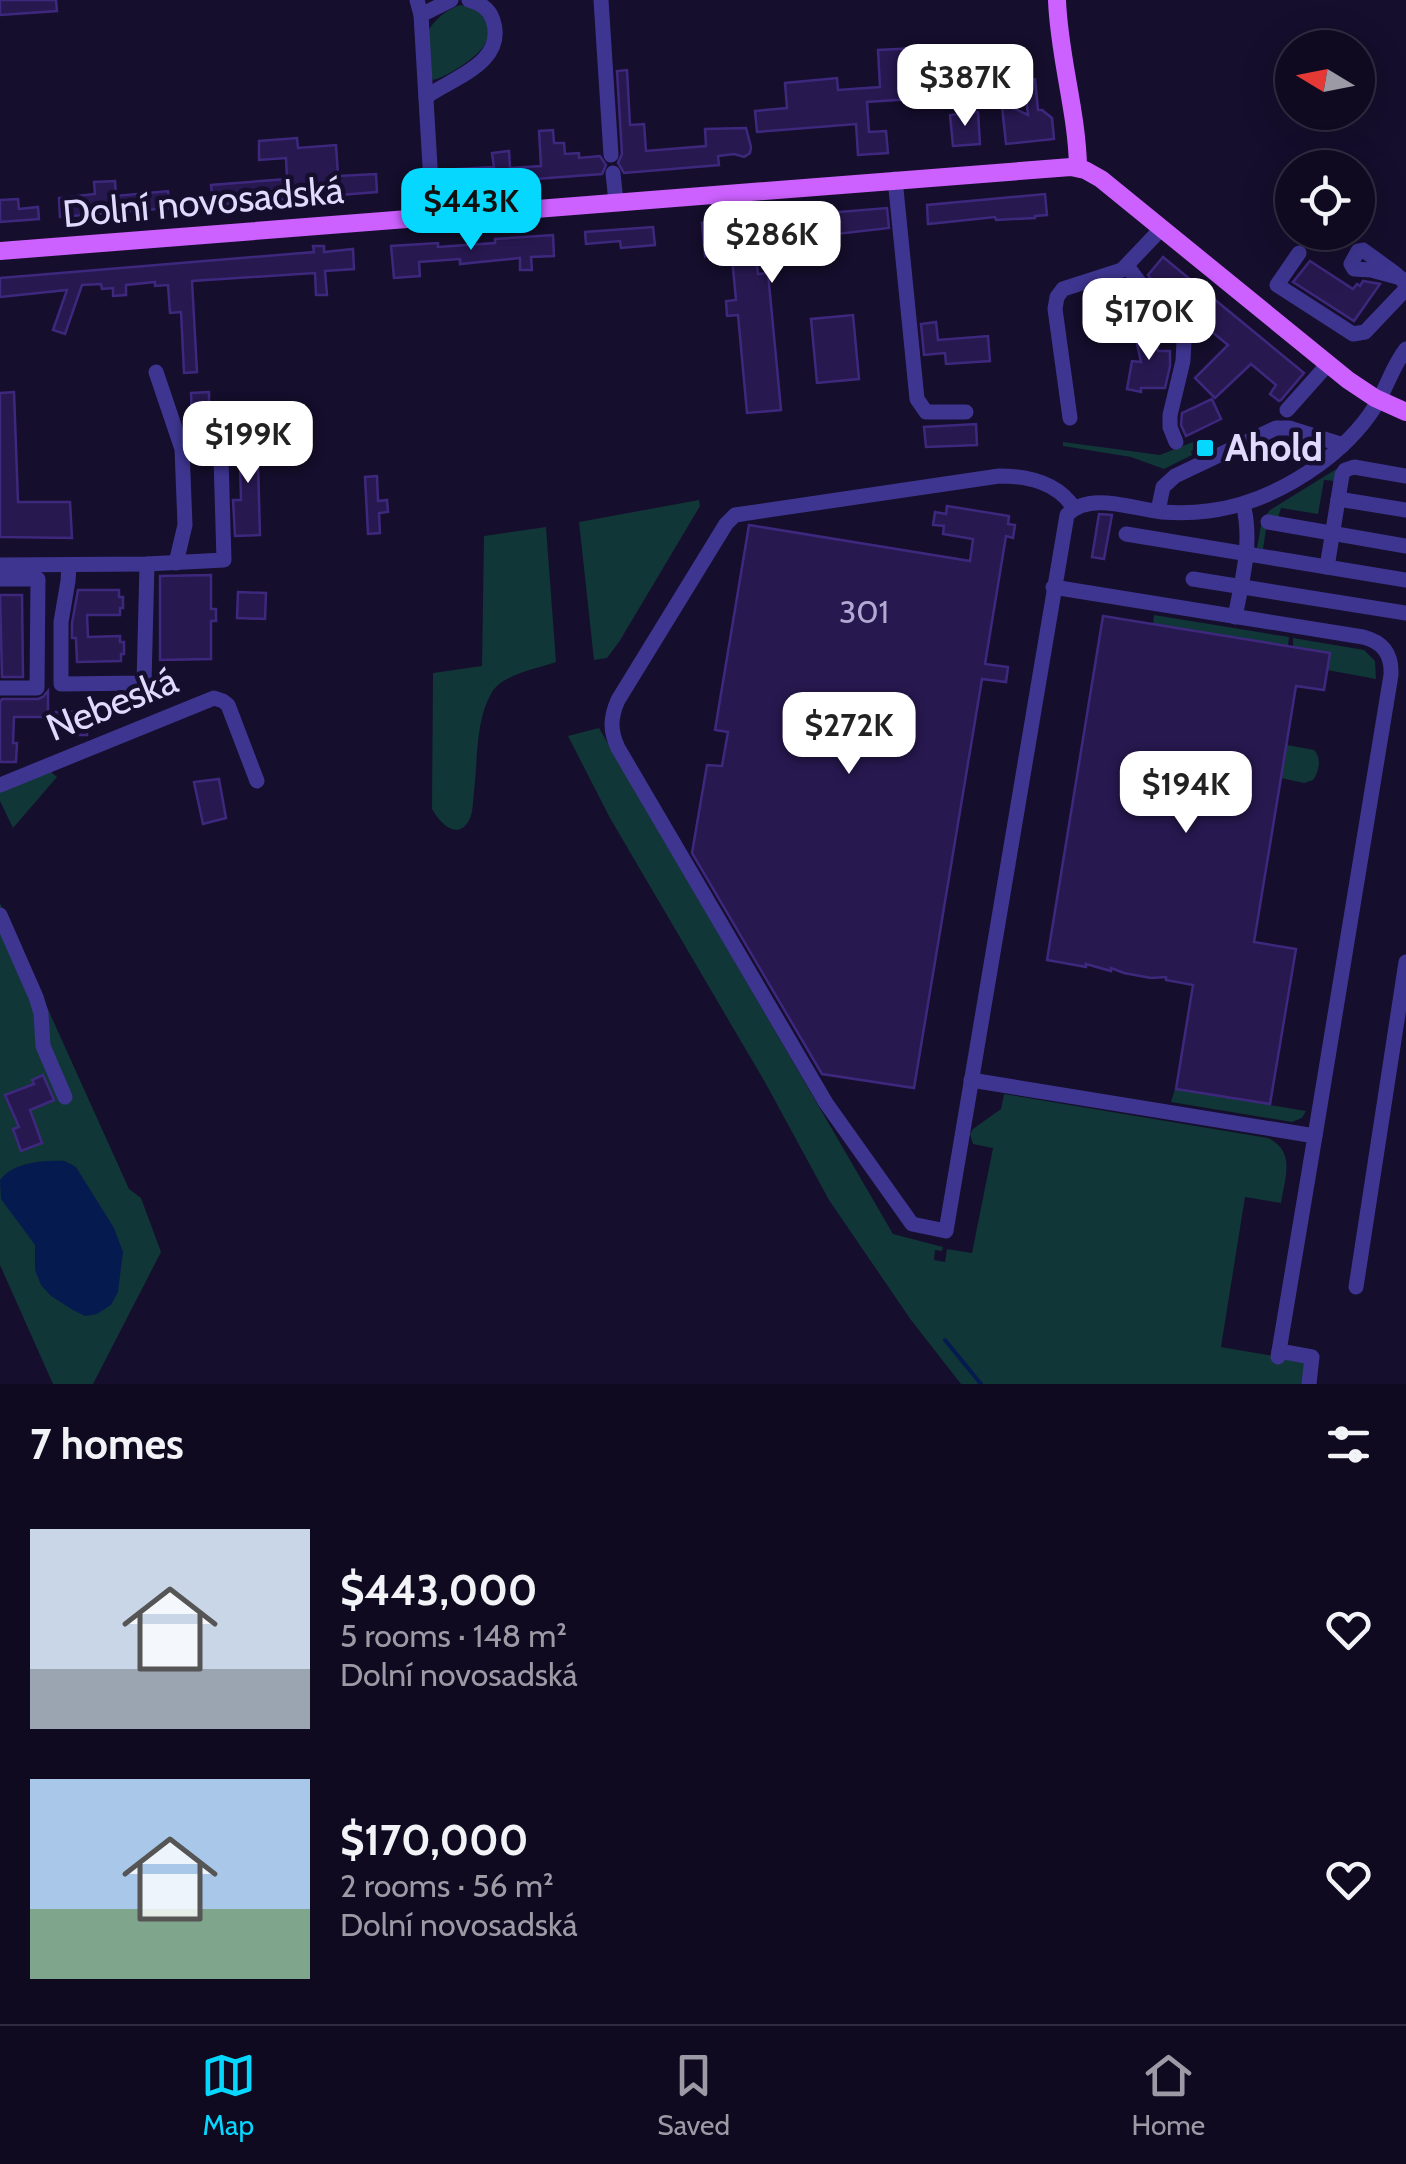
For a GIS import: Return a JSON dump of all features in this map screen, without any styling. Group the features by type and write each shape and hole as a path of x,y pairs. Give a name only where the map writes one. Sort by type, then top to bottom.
{"main road":[{"path":"1057,0 1078,168 1094,174 1328,364 1379,400 1406,412"},
{"name":"Dolní novosadská","path":"0,252 1016,169 1078,168"}],"street":[{"path":"433,216 426,98 428,59 419,8 452,0"},
{"path":"426,98 478,65 492,49 495,30 491,15 484,6 469,0"},
{"path":"601,0 612,154"},
{"path":"613,173 616,202"},
{"path":"896,179 917,399 926,412 966,412"},
{"path":"1070,418 1057,297 1064,290 1128,266 1162,229"},
{"path":"1300,253 1277,285 1353,334 1366,332 1404,283"},
{"path":"1128,266 1184,341 1170,415 1176,442"},
{"path":"1074,508 1048,484 999,476 735,515 613,710 612,732 618,748 826,1103 912,1224 946,1230 1067,515 1074,508 1095,503 1202,512 1243,504 1297,479 1342,446 1379,400 1406,349"},
{"path":"1287,410 1328,364"},
{"path":"156,372 182,449 184,524 176,563"},
{"path":"0,565 224,560 220,424"},
{"path":"1158,511 1163,488 1174,476 1276,428 1288,428 1342,446"},
{"path":"1327,567 1343,472 1350,467 1406,476"},
{"path":"1338,498 1406,510"},
{"path":"1236,618 1248,524 1243,504"},
{"path":"1268,522 1406,546"},
{"path":"1126,534 1406,580"},
{"path":"69,564 60,622 61,684 144,683 147,564"},
{"path":"0,579 38,578 37,688 0,688"},
{"path":"1194,579 1406,614"},
{"path":"1053,587 1373,640 1386,650 1392,666 1279,1354 1312,1357 1309,1384"},
{"name":"Nebeská","path":"0,785 214,698 228,705 256,781"},
{"path":"0,915 36,998 43,1046 65,1096"},
{"path":"1356,1286 1405,968"},
{"path":"971,1080 1314,1136"}],"green space":[{"path":"460,5 484,18 488,37 469,60 433,80 428,31 442,15"},
{"path":"1208,436 1211,442 1164,469 1131,457 1063,446 1063,442 1160,455"},
{"path":"1338,468 1336,481 1324,480 1318,514 1281,508 1278,518 1268,516 1263,549 1257,548 1262,520 1270,510"},
{"path":"699,500 700,506 619,642 607,658 594,660 579,522"},
{"path":"546,527 556,662 512,676 492,692 480,728 471,816 462,829 451,829 432,809 433,673 482,666 484,536"},
{"path":"1154,615 1289,637 1288,646 1153,624"},
{"path":"1293,638 1364,650 1375,661 1376,679 1327,670 1293,647"},
{"path":"599,728 893,1234 943,1247 942,1251 935,1250 934,1260 945,1262 947,1249 972,1253 993,1148 973,1144 970,1134 1001,1109 1004,1094 1268,1138 1285,1158 1281,1203 1245,1197 1221,1347 1309,1362 1304,1384 961,1384 911,1320 829,1200 766,1084 610,818 568,736"},
{"path":"1287,745 1314,750 1319,765 1313,780 1304,783 1281,778"},
{"path":"45,767 57,777 13,828 0,801 0,785"},
{"path":"0,903 129,1189 141,1198 161,1252 93,1384 53,1384 0,1265"},
{"path":"1175,1089 1306,1111 1302,1118 1292,1122 1171,1102"}],"water":[{"path":"65,1161 76,1167 114,1228 123,1252 118,1292 111,1305 97,1314 85,1316 73,1310 41,1285 35,1270 35,1245 1,1199 0,1180 13,1169 38,1162"}],"building":[{"path":"0,0 56,0 57,11 0,15"},
{"path":"916,48 918,64 907,65 911,99 867,102 869,132 886,131 888,153 858,155 856,124 757,132 755,111 787,108 785,83 837,78 838,90 880,87 878,50"},
{"path":"627,70 630,125 644,124 646,151 706,146 705,129 746,128 750,153 744,157 718,156 719,165 624,173 618,163 622,154 617,71"},
{"path":"1035,79 1038,110 1052,118 1054,139 1006,144 1002,107 1009,106 1028,115 1024,80"},
{"path":"978,112 980,144 953,146 950,115"},
{"path":"553,130 554,143 564,143 565,154 579,153 579,158 600,156 606,165 602,174 442,186 442,170 494,167 492,153 509,151 510,168 541,166 539,131"},
{"path":"297,138 298,148 336,145 338,176 376,174 377,192 213,205 211,185 287,179 286,158 259,160 259,141"},
{"path":"115,181 116,196 168,191 170,208 60,217 59,198 95,194 94,182"},
{"path":"1045,194 1047,215 928,224 927,205"},
{"path":"18,199 19,209 38,207 39,219 0,222 0,200"},
{"path":"887,208 889,228 836,234 838,251 819,252 817,231 754,240 758,274 768,273 781,410 747,413 738,315 727,316 726,301 736,300 731,247 713,249 705,256 702,223"},
{"path":"653,227 655,245 621,248 620,241 586,244 585,232"},
{"path":"553,235 554,256 531,257 532,270 520,270 520,258 460,264 460,259 419,262 420,276 394,278 391,246 438,243 438,247"},
{"path":"313,246 324,246 324,252 353,249 354,269 325,271 327,295 316,295 315,273 192,281 197,372 184,373 181,312 170,313 168,285 126,285 126,295 113,296 113,288 82,285 65,334 53,330 67,290 0,297 0,278 314,252"},
{"path":"1163,257 1304,373 1281,400 1270,394 1276,385 1251,364 1215,398 1195,378 1228,345 1155,285 1148,275"},
{"path":"1310,261 1353,289 1363,281 1380,284 1354,321 1293,282"},
{"path":"1128,295 1129,301 1139,300 1140,310 1086,317 1084,300"},
{"path":"853,315 859,379 817,383 811,319"},
{"path":"936,322 938,340 988,336 990,361 946,364 945,353 924,355 921,324"},
{"path":"1153,326 1158,351 1170,351 1165,388 1141,388 1141,392 1127,389 1132,361 1141,362 1134,330"},
{"path":"14,392 18,502 70,502 72,538 0,537 0,393"},
{"path":"209,392 209,441 193,441 191,393"},
{"path":"1212,399 1221,419 1186,436 1181,425 1182,413"},
{"path":"976,424 977,445 926,447 924,427"},
{"path":"239,428 257,428 260,535 235,536 233,500 241,500"},
{"path":"377,476 378,501 387,500 388,512 379,513 380,533 368,534 365,477"},
{"path":"947,506 1009,516 1008,524 1015,525 1013,538 1006,536 985,664 1008,667 1006,682 982,679 914,1088 822,1074 692,853 707,765 722,766 728,732 715,730 749,525 970,561 973,539 943,534 944,526 933,525 935,512 946,514"},
{"path":"1099,514 1112,515 1104,559 1092,557"},
{"path":"211,575 211,609 216,609 216,621 211,621 211,659 160,660 160,576"},
{"path":"78,590 119,590 119,597 123,597 120,615 87,615 88,637 120,636 120,642 124,642 121,661 77,662 72,623"},
{"path":"238,592 266,593 265,619 237,618"},
{"path":"0,595 22,595 23,677 2,677"},
{"path":"1103,616 1330,653 1324,690 1296,686 1254,942 1296,949 1270,1104 1176,1089 1193,985 1166,977 1151,978 1111,968 1047,960"},
{"path":"48,691 48,717 14,717 16,762 0,762 2,699 38,699"},
{"path":"96,711 96,725 87,726 87,735 62,731 62,725 56,725 56,712"},
{"path":"219,779 226,818 203,824 194,782"},
{"path":"43,1075 54,1100 30,1110 42,1143 21,1151 13,1129 19,1127 5,1095 34,1084 32,1080"}],"waterway":[{"path":"945,1340 981,1384"}],"place":[{"name":"Ahold","path":"1205,448"}]}
